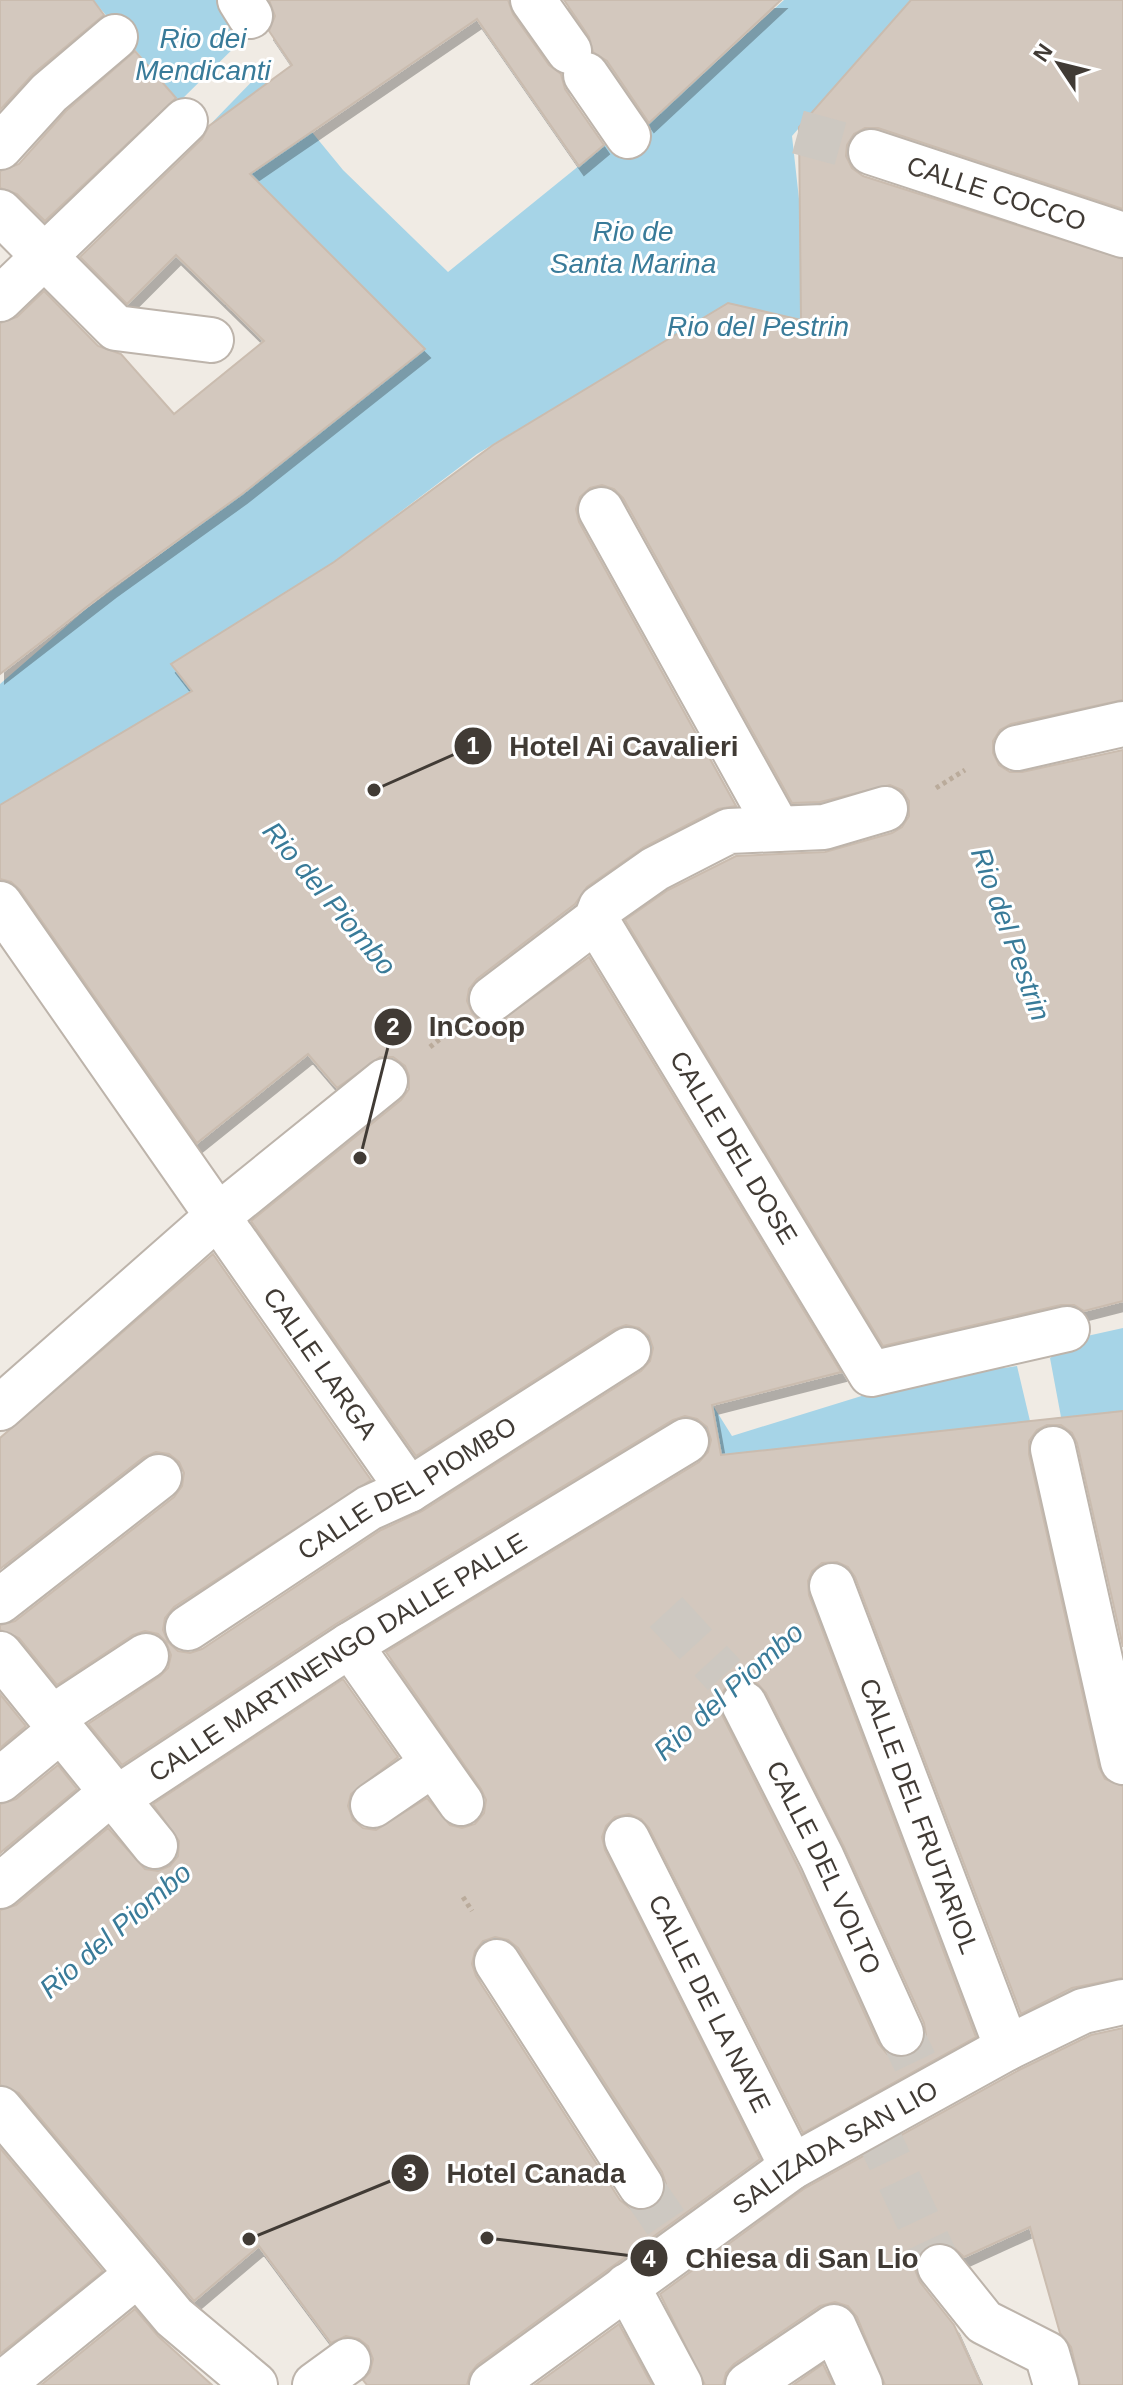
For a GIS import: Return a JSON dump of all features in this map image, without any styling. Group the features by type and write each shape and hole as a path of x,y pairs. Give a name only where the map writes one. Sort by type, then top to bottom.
{"street":[{"path":"533,0 628,136"},
{"path":"0,147 49,93 115,37"},
{"path":"0,299 185,121"},
{"name":"CALLE COCCO","path":"871,152 1123,235"},
{"path":"0,212 116,328 211,340"},
{"path":"601,510 778,829"},
{"path":"1017,748 1123,724"},
{"path":"492,999 596,920 601,907 655,869 729,831 824,827 885,809"},
{"name":"CALLE LARGA","path":"0,904 83,1011 229,1220 409,1490"},
{"name":"CALLE DEL DOSE","path":"596,920 871,1374 1067,1329"},
{"path":"0,1408 229,1220 385,1081"},
{"name":"CALLE DEL PIOMBO","path":"188,1628 369,1508 409,1490 628,1350"},
{"name":"CALLE MARTINENGO DALLE PALLE","path":"0,1886 105,1798 125,1793 350,1645 686,1441"},
{"path":"1053,1449 1123,1762"},
{"path":"0,1601 159,1477"},
{"name":"CALLE DEL FRUTARIOL","path":"832,1586 1007,2048"},
{"path":"350,1645 461,1803"},
{"path":"0,1654 155,1846"},
{"path":"0,1780 58,1723 146,1656"},
{"name":"CALLE DEL VOLTO","path":"744,1704 822,1858 914,2062"},
{"path":"373,1805 433,1764"},
{"name":"CALLE DE LA NAVE","path":"627,1839 792,2167"},
{"path":"497,1962 641,2186"},
{"name":"SALIZADA SAN LIO","path":"492,2385 627,2286 674,2234 792,2167 914,2062 1007,2048 1083,2011 1123,2002"},
{"path":"0,2109 174,2317 248,2383"},
{"path":"940,2267 984,2322 1051,2369"},
{"path":"1,2385 138,2274"},
{"path":"627,2286 680,2385"},
{"path":"748,2385 834,2327 860,2385"}],"path":[{"path":"946,782 971,767"},
{"path":"434,1044 453,1029"}],"water":[{"path":"93,0 228,0 270,81 343,170 448,272 617,135 639,132 784,0 911,0 792,136 800,208 1123,1189 1123,1411 1055,1418 793,1474 818,1573 827,1629 744,1685 730,1710 603,1827 525,1923 497,1940 470,1950 97,1913 196,1813 429,1919 756,1514 702,1445 585,1264 145,719 0,805 0,684 85,610 242,494 425,349 286,209 194,125 183,106","holes":["704,318 1032,1090 1066,1232 1074,1313 1069,1345 1050,1358 868,1394 732,1436 602,1237 533,1139 391,947 172,665 334,562 477,454"]}],"pier":[{"path":"251,31 274,79 270,81 264,69 202,133 179,102"},
{"path":"1123,1301 1123,1328 1078,1338 1070,1314"},
{"path":"1062,1349 1050,1358 1061,1417 1055,1418 1056,1422 1030,1421 1017,1366 1004,1368 1004,1364"}],"building":[{"path":"0,0 93,0 104,15 33,74 0,110"},
{"path":"269,0 508,0 513,14 549,65 561,74 565,89 604,145 579,166 477,19 250,174 425,349 242,494 111,588 0,674 0,323 17,317 44,291 98,346 121,354 174,414 264,341 176,255 127,304 80,257 202,139 209,126 292,65 269,31 275,16"},
{"path":"564,0 781,0 649,123 607,61 593,52 589,37"},
{"path":"911,0 1123,0 1123,209 878,128 865,128 854,134 847,145 846,156 852,168 863,176 1123,259 1123,700 1011,724 1000,730 993,741 993,753 999,765 1010,772 1022,772 1123,750 1123,1301 1084,1311 1074,1305 1061,1305 883,1346 625,920 668,890 736,856 825,852 892,833 902,827 909,816 909,801 902,790 890,785 820,802 792,803 623,498 614,489 602,485 590,488 580,497 576,509 579,522 736,806 718,809 644,847 587,887 575,904 477,979 469,989 467,1001 472,1013 482,1022 496,1024 589,957 841,1372 712,1405 721,1455 1123,1411 1123,1647 1077,1443 1072,1433 1061,1425 1047,1425 1037,1430 1029,1441 1029,1454 1099,1767 1105,1779 1123,1786 1123,1978 1072,1988 1021,2014 855,1577 848,1567 837,1562 822,1563 812,1571 808,1581 809,1595 976,2037 803,2133 649,1828 641,1819 629,1814 615,1817 606,1826 602,1837 605,1850 760,2159 477,2365 467,2385 367,2385 363,2380 370,2372 373,2359 368,2346 359,2339 346,2336 331,2343 259,2246 194,2301 19,2093 0,2085 0,1910 16,1905 108,1828 145,1869 158,1871 170,1866 178,1856 179,1841 153,1804 343,1679 398,1757 351,1794 348,1806 353,1820 363,1828 376,1830 427,1798 450,1825 462,1828 475,1824 484,1813 486,1800 481,1789 386,1652 699,1462 708,1452 711,1440 707,1427 697,1419 685,1416 673,1420 336,1624 122,1765 88,1724 168,1668 171,1655 166,1642 158,1634 145,1631 133,1635 57,1685 19,1638 0,1630 0,1625 15,1621 174,1497 182,1486 184,1473 179,1462 169,1454 156,1452 144,1457 0,1569 0,1438 213,1254 371,1480 174,1607 165,1618 163,1630 168,1642 178,1651 190,1653 202,1649 381,1530 422,1511 641,1371 650,1361 653,1348 649,1336 639,1328 626,1325 615,1329 416,1456 251,1221 401,1100 409,1089 405,1066 393,1057 380,1057 337,1088 308,1054 197,1143 20,890 11,882 0,879 0,805 192,691 171,664 334,562 493,445 728,303 801,320 799,127","holes":["746,1679 758,1684 766,1693 844,1847 924,2023 926,2035 922,2047 911,2056 899,2058 887,2054 878,2043 799,1869 722,1715 719,1702 724,1690 733,1681","495,1937 508,1940 518,1948 662,2172 666,2184 663,2197 654,2207 643,2211 630,2208 620,2200 476,1976 472,1964 475,1951 483,1941"]},
{"path":"135,51 176,98 45,221 17,194 0,188 0,171 19,164 66,111"},
{"path":"0,1694 26,1726 0,1748"},
{"path":"58,1765 77,1789 0,1853 0,1804 16,1799"},
{"path":"1123,2028 1123,2385 1080,2385 1071,2347 1060,2333 1030,2227 964,2257 950,2244 937,2242 924,2248 917,2259 915,2270 920,2282 954,2325 981,2385 885,2385 857,2317 848,2306 835,2302 820,2306 734,2364 726,2373 723,2385 705,2385 660,2294 805,2188 1019,2070 1091,2035"},
{"path":"0,2148 103,2271 0,2354"},
{"path":"135,2309 158,2336 212,2385 41,2385"},
{"path":"619,2324 652,2385 535,2385"},
{"path":"823,2364 833,2385 793,2385"}],"tunnel":[{"path":"798,132 871,152"},
{"path":"666,1612 724,1675"},
{"path":"901,2033 915,2062"},
{"path":"871,2121 940,2267"},
{"path":"641,2186 667,2224"}],"place":[{"name":"Hotel Ai Cavalieri","path":"374,790"},
{"name":"InCoop","path":"360,1158"},
{"name":"Chiesa di San Lio","path":"487,2238"},
{"name":"Hotel Canada","path":"249,2239"}],"water label":[{"name":"Rio dei Mendicanti","path":"203,54"},
{"name":"Rio de Santa Marina","path":"633,247"},
{"name":"Rio del Pestrin","path":"758,326"},
{"name":"Rio del Piombo","path":"330,898"},
{"name":"Rio del Pestrin","path":"1011,934"},
{"name":"Rio del Piombo","path":"728,1691"},
{"name":"Rio del Piombo","path":"115,1930"}]}
